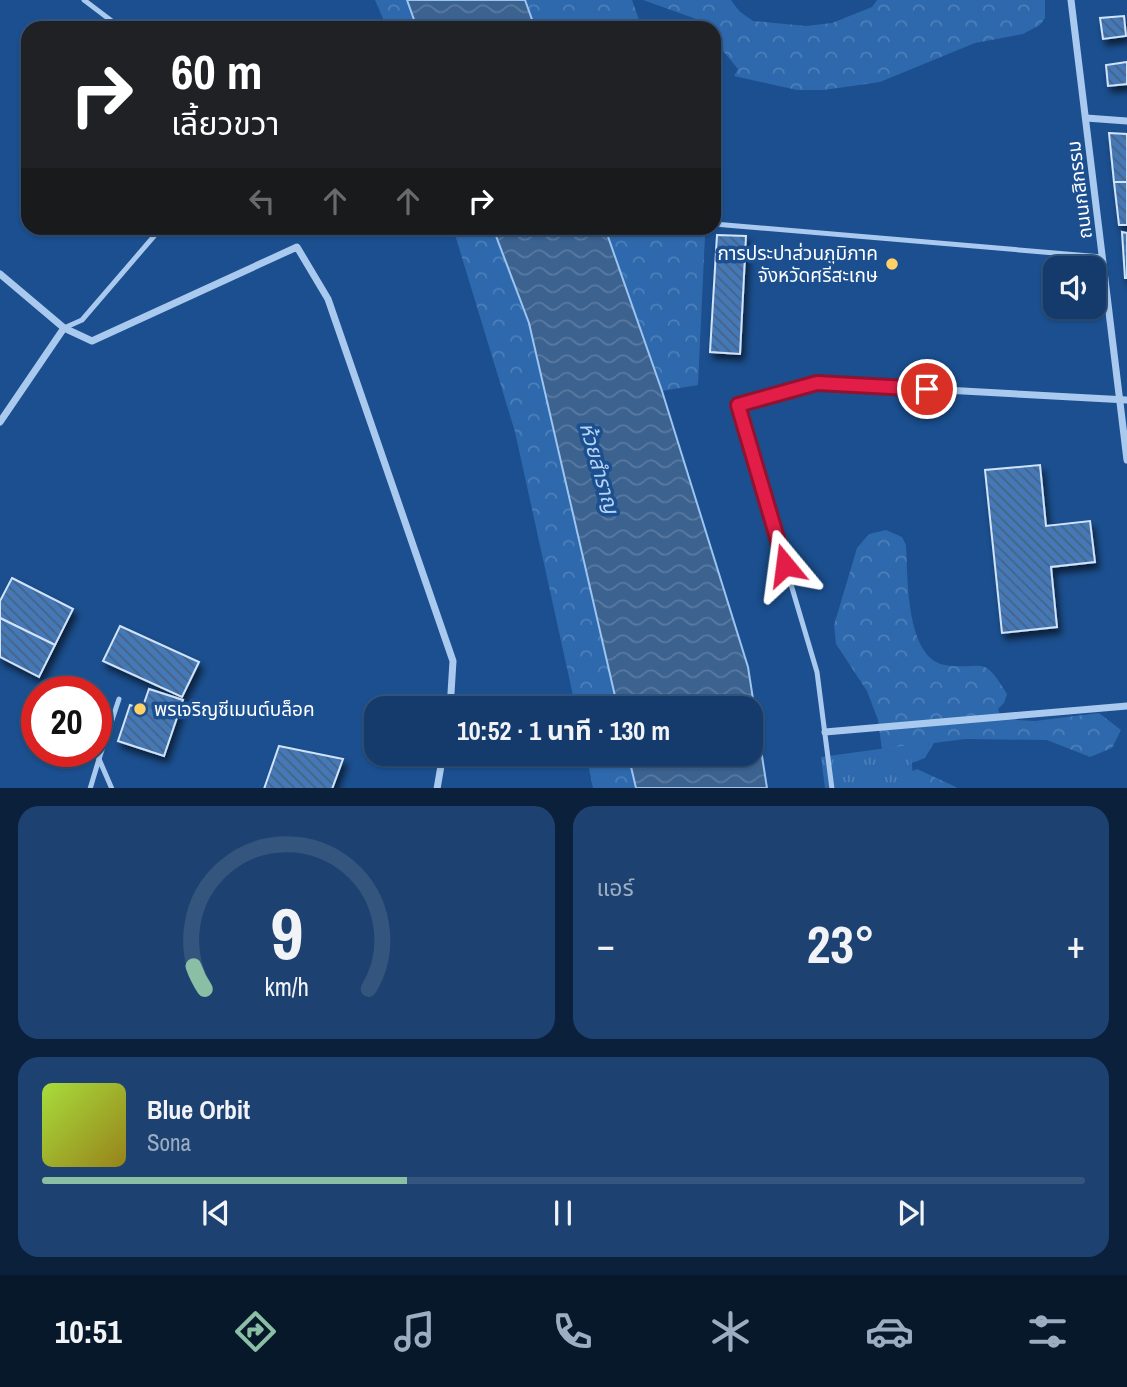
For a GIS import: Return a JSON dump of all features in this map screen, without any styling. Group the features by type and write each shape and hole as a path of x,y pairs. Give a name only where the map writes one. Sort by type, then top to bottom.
{"street":[{"name":"ถนนกสิกรรม","path":"1071,0 1102,256"},
{"path":"1086,118 1127,121"},
{"path":"0,274 64,328 92,341 298,247 328,299 453,660 451,696"},
{"name":"ถนนกสิกรรม","path":"1106,284 1123,400 1127,460"},
{"path":"0,422 64,328"},
{"path":"738,405 817,383 1123,400"},
{"path":"825,732 1127,706"},
{"path":"437,788 441,766"}],"lane":[{"path":"84,0 112,21"},
{"path":"721,225 1090,256"},
{"path":"64,328 82,320 155,235"},
{"path":"738,405 817,672 832,788"},
{"path":"112,720 119,699"},
{"path":"90,788 97,767"},
{"path":"102,767 112,788"}],"green space":[{"path":"375,0 407,0 414,21 384,21"},
{"path":"525,0 632,0 640,21 532,21"},
{"path":"643,0 731,0 739,11 753,21 806,26 832,23 872,7 877,0 1045,0 1045,18 1040,25 1023,34 975,43 880,82 824,90 797,90 734,76 738,69 721,48 721,21 696,19"},
{"path":"455,235 496,235 529,323 615,696 573,696 515,432"},
{"path":"607,235 705,235 698,385 662,391"},
{"path":"886,530 902,537 906,545 911,614 922,648 932,659 945,665 987,668 1007,694 998,709 1001,719 1035,721 1099,713 1121,730 1112,748 1090,757 1047,740 965,739 934,743 925,758 898,768 882,750 878,720 867,691 836,644 834,625 857,548 869,534"},
{"path":"909,745 915,788 825,788 821,757"},
{"path":"588,766 631,766 636,788 593,788"},
{"path":"917,769 957,788 899,788 909,773"}],"water":[{"path":"407,0 525,0 532,21 414,21"},
{"name":"ห้วยสำราญ","path":"496,235 607,235 662,391 748,667 753,696 615,696 529,323"},
{"path":"763,763 767,788 636,788 631,766 763,766"}],"building":[{"path":"1124,16 1126,36 1103,39 1100,18"},
{"path":"1127,62 1127,84 1108,86 1106,65"},
{"path":"1109,133 1127,134 1127,182 1114,182"},
{"path":"1114,182 1127,182 1127,225 1119,225"},
{"path":"1122,232 1127,233 1127,278 1125,278"},
{"path":"717,235 746,236 740,354 710,352"},
{"path":"1040,465 1046,526 1090,521 1095,562 1051,567 1057,627 1002,633 985,470"},
{"path":"12,578 73,609 55,645 0,618 0,601"},
{"path":"0,618 55,645 40,676 0,657"},
{"path":"120,626 199,662 182,697 103,661"},
{"path":"149,689 183,700 164,756 118,741 130,705 142,709"},
{"path":"279,746 343,759 332,788 264,788"}],"place":[{"name":"การประปาส่วนภูมิภาค จังหวัดศรีสะเกษ","path":"892,264"},
{"name":"พรเจริญซีเมนต์บล็อค","path":"140,709"}],"route":[{"path":"785,565 738,405 817,383 927,389"}]}
